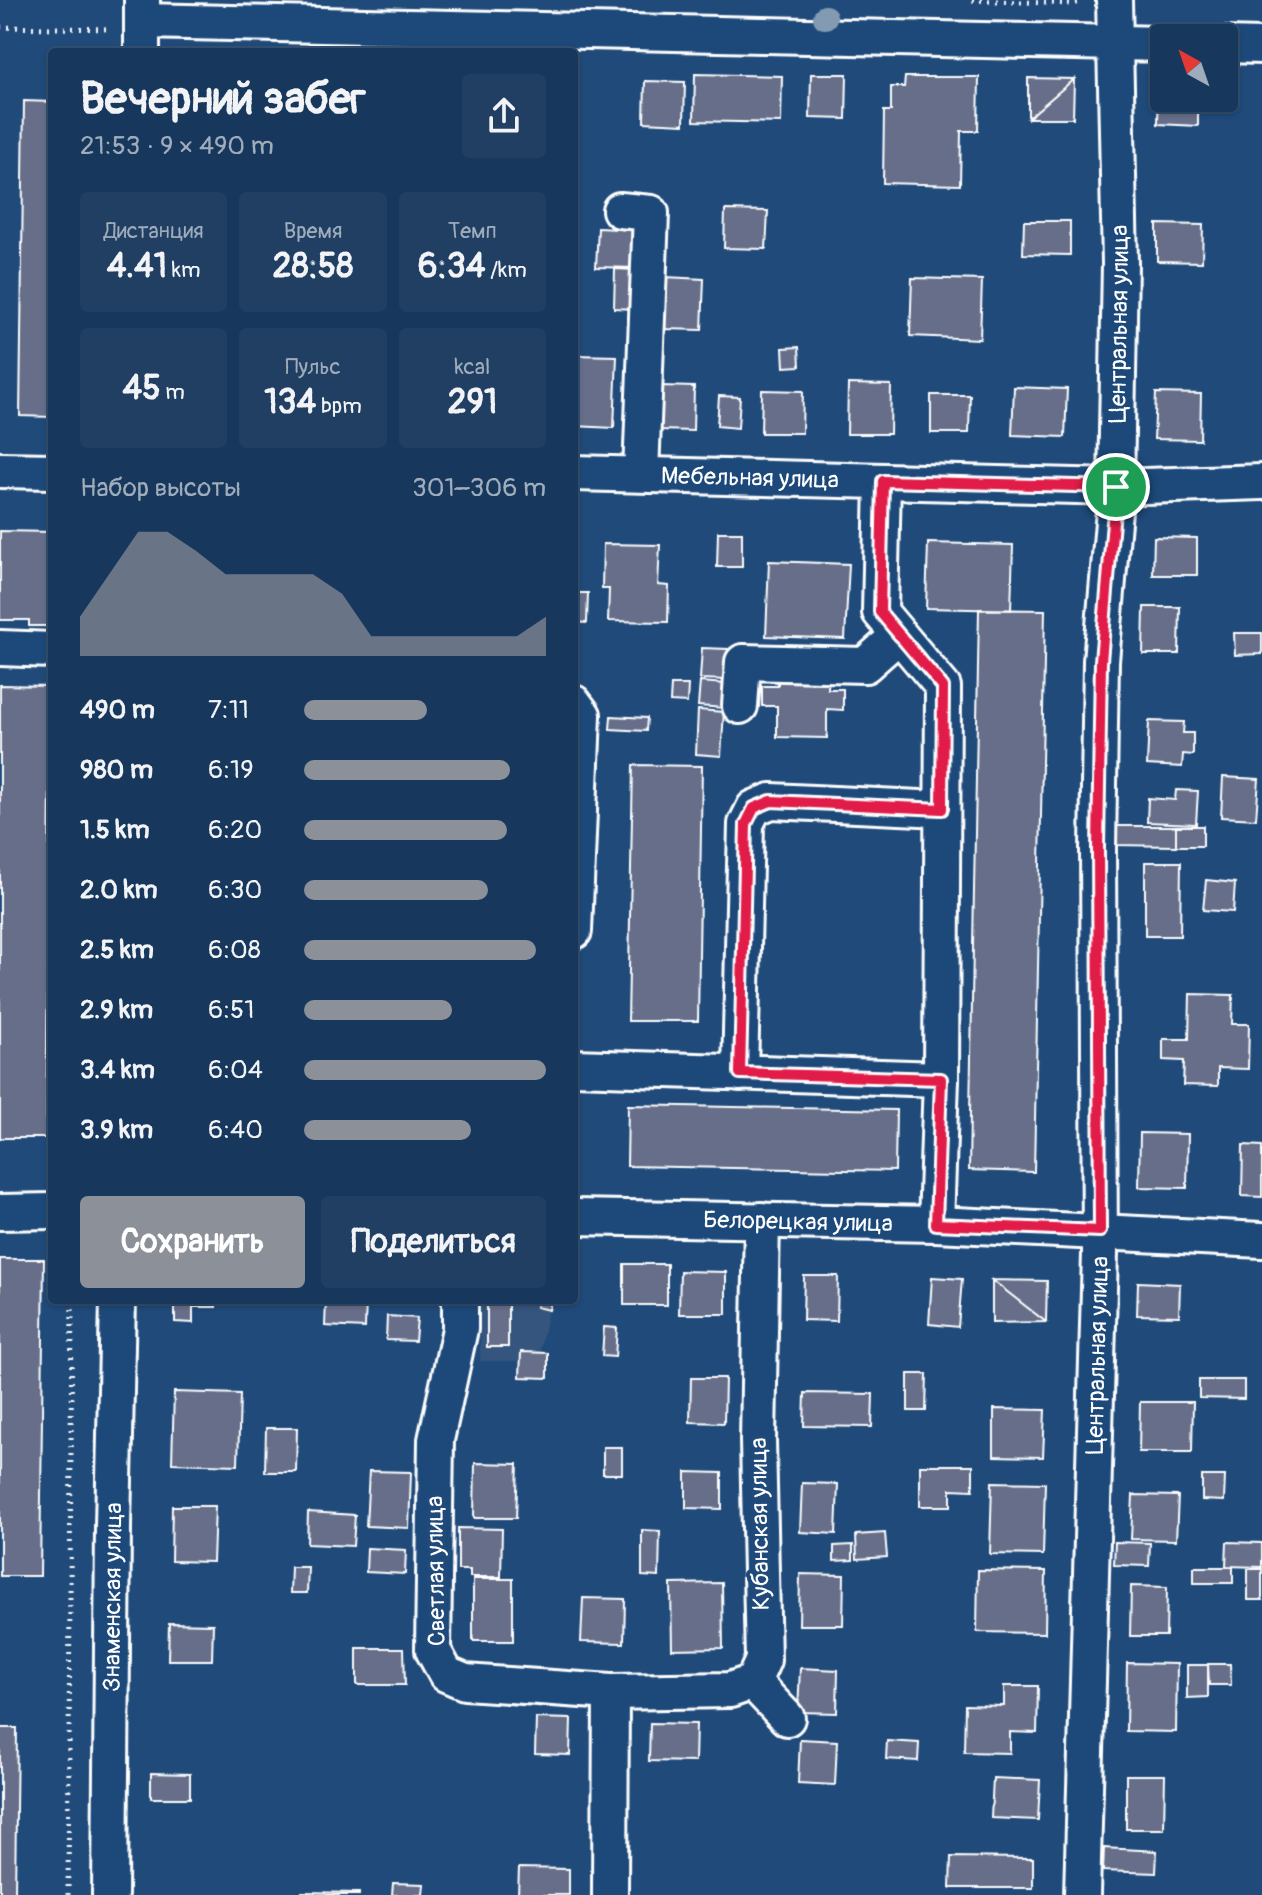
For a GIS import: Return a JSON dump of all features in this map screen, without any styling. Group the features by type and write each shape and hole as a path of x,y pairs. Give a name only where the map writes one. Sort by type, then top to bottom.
{"street":[{"name":"Центральная улица","path":"1082,1895 1100,1231 1098,849 1101,661 1116,487 1120,263 1114,0"},
{"path":"142,26 1150,43"},
{"path":"1238,45 1262,46"},
{"path":"620,210 651,213 641,474"},
{"path":"0,470 48,471"},
{"name":"Мебельная улица","path":"578,473 1116,487 1262,482"},
{"path":"883,481 880,612 943,687 941,1079 936,1224"},
{"path":"740,706 743,662 865,665 899,635"},
{"path":"0,648 48,650"},
{"path":"578,708 583,715 578,804"},
{"path":"740,1073 746,824 754,808 771,801 942,809"},
{"path":"578,1067 941,1079"},
{"path":"0,1212 48,1211"},
{"name":"Белорецкая улица","path":"578,1217 936,1224 1262,1240"},
{"name":"Кубанская улица","path":"753,1682 763,1660 758,1441 762,1220"},
{"name":"Знаменская улица","path":"110,1895 112,1541 118,1304"},
{"name":"Светлая улица","path":"460,1304 460,1329 436,1440 433,1650 446,1674 465,1682 611,1692"},
{"path":"610,1895 611,1692 730,1690 753,1682 787,1718"}],"path":[{"path":"972,0 1070,4 1093,0"},
{"path":"0,27 142,26"},
{"path":"68,1895 72,1304"}],"shaded area":[{"path":"481,1304 549,1304 538,1361 480,1361"}],"building":[{"path":"695,74 782,76 781,123 694,121"},
{"path":"811,74 847,74 846,119 810,118"},
{"path":"905,77 979,77 978,131 961,131 960,185 883,183 884,111 891,111 891,87 904,87"},
{"path":"1028,78 1074,79 1028,118"},
{"path":"1074,79 1073,118 1028,118"},
{"path":"645,81 685,82 684,124 644,122"},
{"path":"24,101 48,102 48,417 20,416"},
{"path":"1158,112 1198,112 1198,126 1158,124"},
{"path":"725,210 768,211 766,249 724,248"},
{"path":"1024,221 1070,221 1070,255 1023,254"},
{"path":"1157,224 1203,225 1202,262 1157,261"},
{"path":"598,228 637,230 636,268 596,267"},
{"path":"615,269 636,270 635,309 614,308"},
{"path":"665,277 704,279 702,330 663,329"},
{"path":"912,278 982,280 980,339 910,336"},
{"path":"799,347 800,366 784,367 783,348"},
{"path":"578,355 617,356 614,428 578,426"},
{"path":"848,384 891,385 890,434 847,434"},
{"path":"660,386 694,387 693,431 659,430"},
{"path":"1014,387 1067,389 1065,437 1012,435"},
{"path":"762,390 803,391 802,433 761,433"},
{"path":"1156,393 1201,394 1200,440 1154,439"},
{"path":"931,395 970,395 969,433 931,433"},
{"path":"719,396 740,397 738,428 717,426"},
{"path":"0,531 48,532 48,626 29,626 29,620 0,620"},
{"path":"718,532 742,532 742,567 717,567"},
{"path":"1154,537 1197,538 1197,575 1153,575"},
{"path":"928,543 1013,545 1011,610 926,608"},
{"path":"603,544 660,545 658,585 669,586 668,622 608,621 609,589 602,589"},
{"path":"769,561 849,564 845,639 766,636"},
{"path":"578,593 588,593 587,623 578,622"},
{"path":"1144,607 1180,607 1179,654 1143,654"},
{"path":"979,609 1045,610 1034,1172 969,1170"},
{"path":"1234,633 1262,633 1262,654 1235,655"},
{"path":"702,648 729,649 727,680 700,679"},
{"path":"778,672 829,673 828,689 843,689 843,710 827,709 827,738 777,737 777,706 762,706 762,686 778,686"},
{"path":"700,682 726,684 725,708 698,706"},
{"path":"0,685 48,686 46,1138 0,1138"},
{"path":"671,685 688,685 687,703 670,702"},
{"path":"698,710 724,712 721,756 696,754"},
{"path":"611,716 647,718 646,731 610,729"},
{"path":"1149,721 1184,722 1183,733 1193,733 1193,755 1183,754 1182,767 1147,765"},
{"path":"633,765 702,766 698,1021 628,1021"},
{"path":"1223,777 1259,779 1256,819 1221,817"},
{"path":"1176,790 1198,791 1196,824 1147,822 1148,798 1175,800"},
{"path":"1115,826 1176,826 1176,846 1115,845"},
{"path":"1176,826 1203,826 1203,846 1176,846"},
{"path":"1145,862 1181,862 1180,936 1145,936"},
{"path":"1206,880 1235,883 1233,912 1203,910"},
{"path":"1190,994 1233,995 1232,1024 1249,1024 1248,1069 1218,1068 1218,1086 1183,1085 1184,1061 1163,1060 1163,1039 1189,1039"},
{"path":"628,1105 896,1110 895,1171 627,1166"},
{"path":"1140,1133 1188,1134 1187,1188 1139,1187"},
{"path":"1243,1145 1262,1146 1262,1197 1242,1196"},
{"path":"0,1259 44,1259 40,1576 0,1576"},
{"path":"624,1264 667,1264 667,1305 624,1305"},
{"path":"680,1271 726,1272 726,1314 679,1314"},
{"path":"804,1276 838,1276 837,1321 803,1320"},
{"path":"932,1277 962,1279 958,1327 929,1324"},
{"path":"992,1280 1046,1322 992,1323"},
{"path":"992,1280 1047,1281 1046,1322"},
{"path":"1138,1282 1180,1284 1179,1316 1137,1315"},
{"path":"175,1304 216,1304 216,1307 193,1307 193,1323 175,1322"},
{"path":"326,1304 366,1304 365,1328 325,1326"},
{"path":"487,1304 508,1304 508,1347 487,1347"},
{"path":"537,1304 550,1304 549,1310 536,1307"},
{"path":"387,1316 417,1318 415,1341 386,1340"},
{"path":"604,1327 617,1328 615,1357 602,1356"},
{"path":"521,1352 548,1353 548,1378 520,1377"},
{"path":"908,1374 927,1374 926,1411 908,1411"},
{"path":"691,1378 725,1378 724,1423 690,1422"},
{"path":"1199,1380 1244,1380 1244,1399 1199,1398"},
{"path":"174,1392 240,1394 238,1465 172,1463"},
{"path":"805,1393 873,1394 872,1427 804,1426"},
{"path":"1140,1402 1193,1402 1192,1452 1139,1452"},
{"path":"994,1409 1045,1410 1043,1457 994,1456"},
{"path":"266,1428 297,1428 296,1472 265,1472"},
{"path":"603,1447 622,1447 622,1474 603,1474"},
{"path":"475,1463 518,1464 516,1518 474,1518"},
{"path":"920,1465 973,1465 973,1490 951,1489 951,1506 920,1506"},
{"path":"369,1471 411,1472 409,1528 366,1526"},
{"path":"686,1472 722,1473 722,1509 686,1508"},
{"path":"1202,1476 1225,1476 1224,1501 1202,1500"},
{"path":"992,1482 1045,1483 1043,1555 990,1554"},
{"path":"802,1483 838,1484 836,1534 800,1532"},
{"path":"1133,1495 1178,1496 1176,1540 1131,1539"},
{"path":"172,1506 215,1506 213,1562 171,1561"},
{"path":"308,1512 355,1515 353,1546 307,1544"},
{"path":"458,1528 502,1529 501,1577 470,1577 470,1570 458,1570"},
{"path":"642,1530 660,1531 659,1577 642,1576"},
{"path":"885,1533 887,1557 857,1559 856,1535"},
{"path":"1115,1542 1150,1543 1149,1566 1114,1565"},
{"path":"1227,1542 1262,1543 1262,1567 1226,1566"},
{"path":"853,1545 853,1560 834,1561 834,1546"},
{"path":"367,1548 406,1550 405,1574 366,1572"},
{"path":"291,1567 308,1567 307,1593 290,1593"},
{"path":"1194,1567 1233,1567 1233,1583 1194,1583"},
{"path":"1248,1569 1262,1569 1262,1600 1248,1600"},
{"path":"978,1570 1046,1571 1045,1633 977,1632"},
{"path":"800,1574 844,1575 843,1625 799,1625"},
{"path":"473,1579 513,1579 513,1641 473,1641"},
{"path":"722,1583 723,1648 672,1649 671,1584"},
{"path":"1131,1586 1167,1587 1166,1636 1130,1636"},
{"path":"583,1598 625,1599 624,1643 581,1642"},
{"path":"169,1623 213,1624 212,1660 168,1660"},
{"path":"357,1648 404,1648 405,1685 357,1685"},
{"path":"1127,1663 1177,1664 1176,1732 1126,1731"},
{"path":"1208,1664 1230,1664 1231,1685 1209,1685"},
{"path":"1187,1665 1208,1665 1208,1697 1187,1698"},
{"path":"800,1668 838,1670 837,1713 798,1712"},
{"path":"1004,1686 1038,1686 1037,1733 1010,1732 1010,1753 964,1752 965,1705 1004,1706"},
{"path":"536,1718 571,1719 570,1755 535,1754"},
{"path":"650,1723 696,1724 695,1762 649,1761"},
{"path":"0,1728 17,1728 15,1895 0,1895"},
{"path":"800,1739 837,1741 835,1785 798,1783"},
{"path":"887,1741 919,1743 918,1761 886,1759"},
{"path":"151,1773 190,1774 190,1798 151,1798"},
{"path":"1126,1775 1165,1775 1164,1829 1126,1829"},
{"path":"993,1778 1040,1780 1038,1820 991,1818"},
{"path":"1104,1848 1157,1851 1156,1873 1103,1871"},
{"path":"951,1857 1033,1858 1033,1888 950,1888"},
{"path":"519,1868 569,1869 569,1895 518,1895"},
{"path":"393,1883 424,1884 423,1895 392,1895"},
{"path":"302,1892 359,1893 359,1895 302,1895"}],"route":[{"path":"883,481 1116,487 1101,661 1098,849 1100,1231 936,1224 941,1079 740,1073 746,824 754,808 771,801 942,809 943,687 880,612 883,481"}]}
